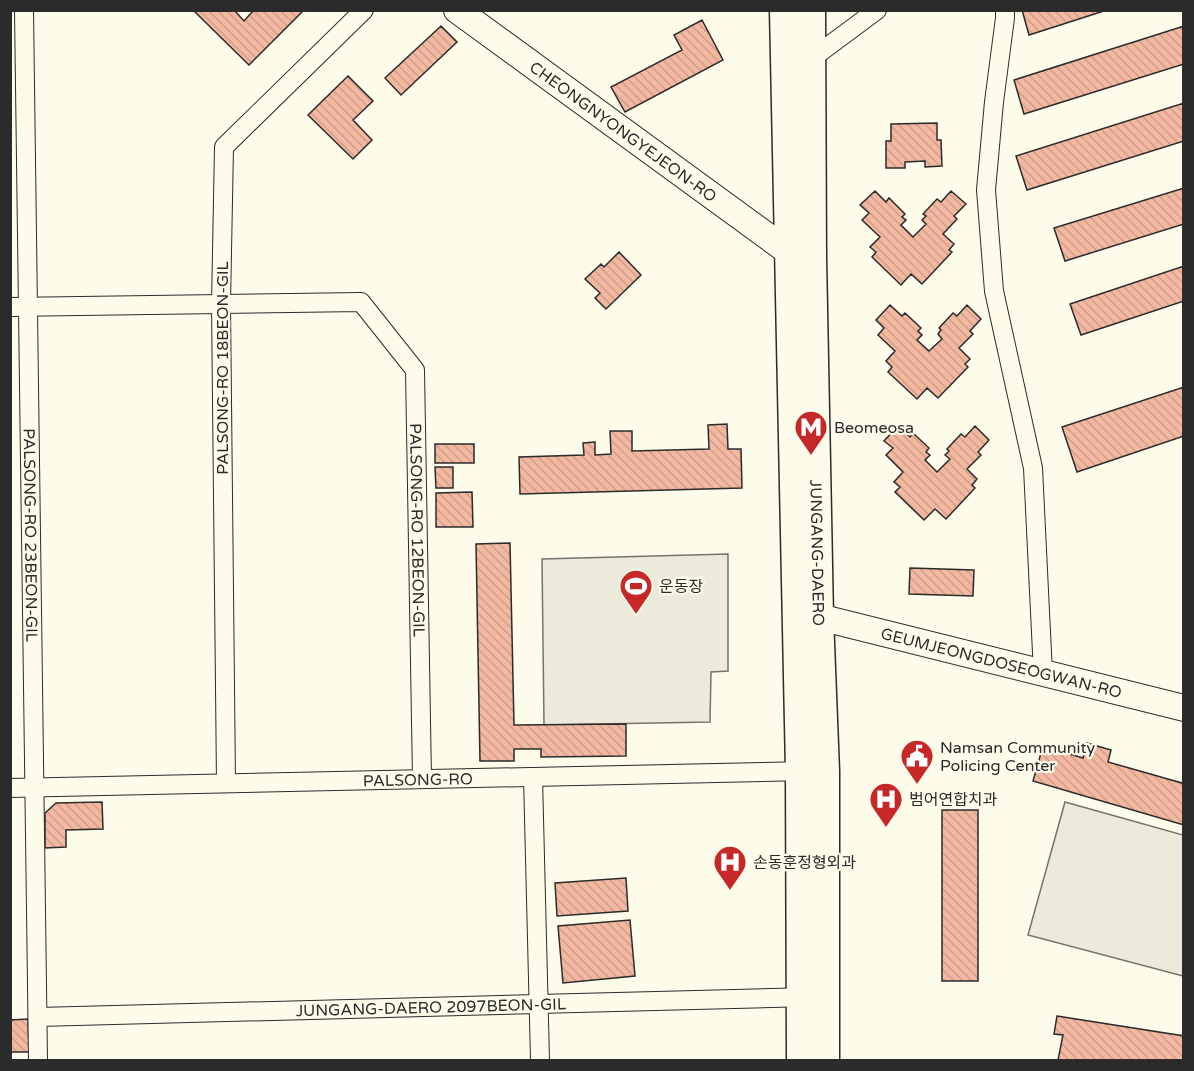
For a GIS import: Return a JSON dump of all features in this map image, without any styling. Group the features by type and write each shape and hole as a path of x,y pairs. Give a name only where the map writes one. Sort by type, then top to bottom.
{"main road":[{"name":"JUNGANG-DAERO","path":"784,10 789,252 812,771 813,997 825,1060"},
{"name":"JUNGANG-DAERO","path":"811,10 812,269 819,618 812,771"},
{"name":"JUNGANG-DAERO","path":"801,1060 813,997"}],"street":[{"name":"PALSONG-RO 23BEON-GIL","path":"24,10 19,307 34,788 38,1060"},
{"name":"PALSONG-RO 18BEON-GIL","path":"226,783 221,304 224,147 364,10"},
{"name":"CHEONGNYONGYEJEON-RO","path":"457,10 789,252"},
{"path":"811,59 877,10"},
{"path":"1005,10 986,190 994,291 1033,468 1043,673"},
{"name":"PALSONG-RO 12BEON-GIL","path":"221,304 360,302 415,370 422,779"},
{"path":"19,307 221,304"},
{"name":"GEUMJEONGDOSEOGWAN-RO","path":"819,618 1184,708"},
{"name":"PALSONG-RO","path":"10,788 812,771"},
{"path":"533,777 540,1060"},
{"name":"JUNGANG-DAERO 2097BEON-GIL","path":"38,1017 813,997"}],"shaded area":[{"name":"운동장","path":"728,554 728,671 711,672 710,722 544,725 542,559"},
{"path":"1065,802 1183,835 1183,976 1028,935"}],"building":[{"path":"193,10 234,10 244,21 254,10 304,10 249,65"},
{"path":"1022,10 1107,10 1029,35"},
{"path":"702,20 723,60 625,112 611,87 682,50 674,35"},
{"path":"441,26 457,42 401,95 385,78"},
{"path":"1184,26 1184,64 1024,114 1014,80"},
{"path":"348,76 373,101 353,120 372,140 353,159 308,115"},
{"path":"1184,103 1184,141 1027,190 1016,156"},
{"path":"937,123 937,140 941,140 942,166 925,167 925,161 905,162 905,168 886,168 886,141 891,141 891,124"},
{"path":"1184,188 1184,224 1065,261 1054,228"},
{"path":"875,191 886,202 889,198 905,214 902,217 906,220 901,225 913,237 926,224 922,220 926,216 923,214 937,199 941,202 951,191 966,204 954,216 957,219 943,234 954,244 949,250 952,252 922,284 911,274 901,285 872,257 876,252 870,247 880,237 862,220 869,213 860,205"},
{"path":"619,252 641,275 606,309 595,298 600,293 585,279 601,264 604,267"},
{"path":"1184,266 1184,301 1081,335 1070,304"},
{"path":"890,305 902,316 905,313 921,328 918,331 922,335 917,340 929,351 942,339 938,334 941,330 939,328 953,313 957,316 967,305 981,319 970,331 973,334 959,348 970,359 965,364 968,367 938,398 927,388 917,399 888,372 892,367 886,361 895,351 878,335 884,328 876,320"},
{"path":"1184,387 1184,436 1077,472 1062,427"},
{"path":"727,424 728,449 741,449 742,488 520,494 519,457 584,455 583,443 595,442 595,455 611,454 610,431 632,431 632,451 709,449 708,425"},
{"path":"898,426 910,437 913,433 929,448 926,452 930,455 925,460 937,472 950,459 945,455 949,451 947,449 961,434 965,437 975,426 989,440 978,452 981,455 967,469 977,479 972,485 975,488 946,519 935,509 924,520 895,492 900,487 894,482 903,472 886,455 893,448 884,441"},
{"path":"435,444 474,444 474,463 435,463"},
{"path":"435,467 453,467 453,488 436,488"},
{"path":"472,492 473,527 436,527 436,493"},
{"path":"510,543 514,725 626,724 626,756 541,757 541,749 514,749 514,761 480,761 476,544"},
{"path":"910,568 974,570 973,596 909,594"},
{"path":"1087,743 1111,750 1108,762 1182,783 1184,779 1184,825 1033,781 1043,746 1083,758"},
{"path":"102,802 103,829 66,830 66,847 45,848 45,813 56,803"},
{"path":"942,810 978,810 978,981 942,981"},
{"path":"626,878 628,911 557,916 555,883"},
{"path":"630,920 635,976 563,983 558,926"},
{"path":"1057,1016 1184,1036 1184,1060 1058,1060 1063,1035 1054,1034"},
{"path":"28,1019 29,1052 10,1052 10,1020"}],"place":[{"name":"Beomeosa","path":"811,456"},
{"name":"운동장","path":"636,615"},
{"name":"Namsan Community Policing Center","path":"917,785"},
{"name":"범어연합치과","path":"886,828"},
{"name":"손동훈정형외과","path":"730,891"}]}
